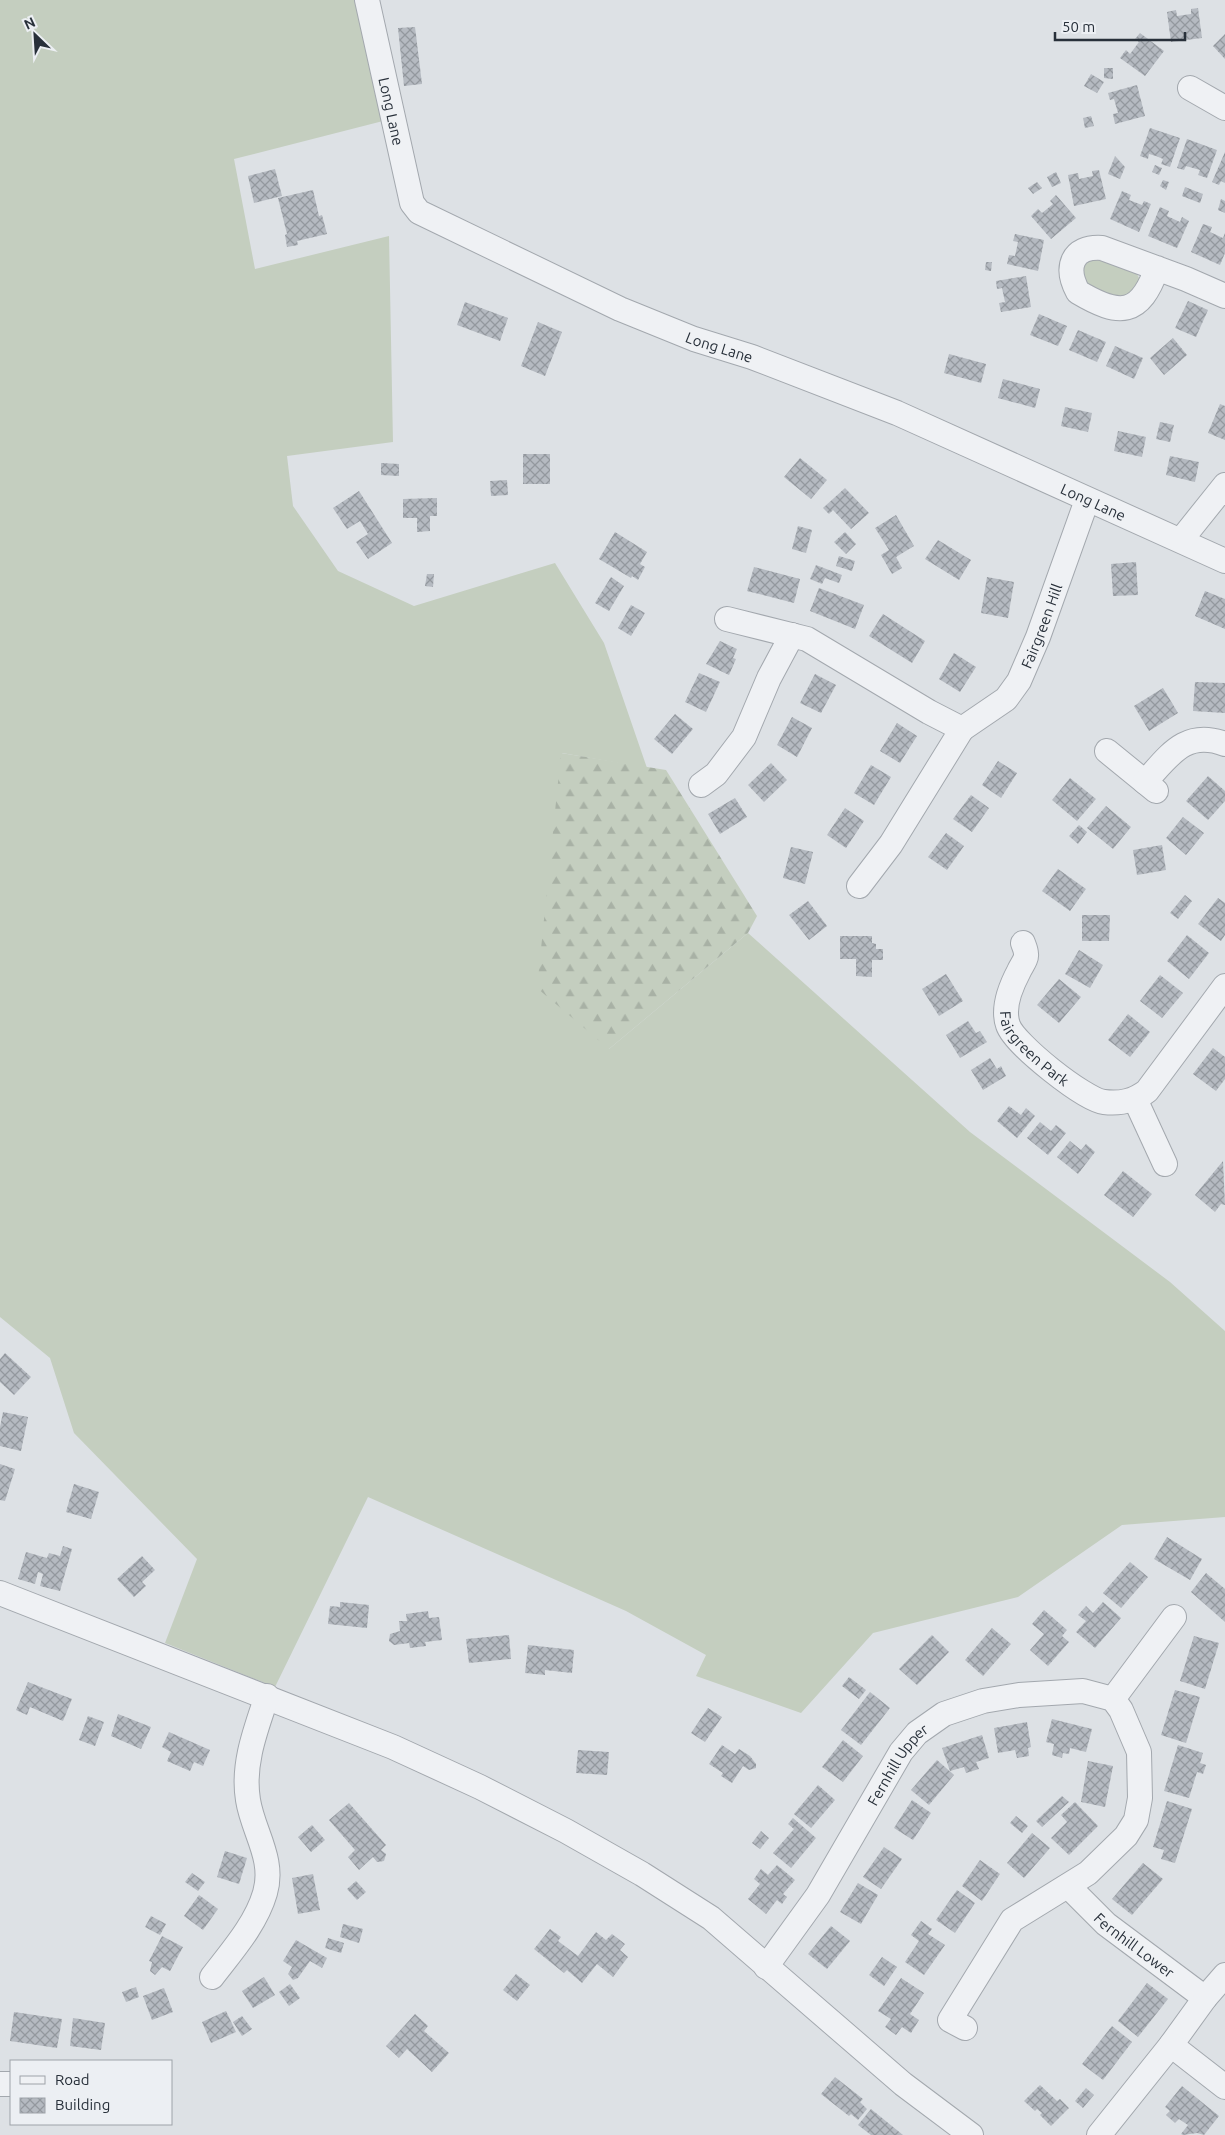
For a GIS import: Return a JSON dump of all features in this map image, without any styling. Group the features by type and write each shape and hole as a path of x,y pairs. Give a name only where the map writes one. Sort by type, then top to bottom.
{"street":[{"name":"Long Lane","path":"367,0 412,204 419,212 620,309 694,339 752,357 897,413 1225,561"},
{"path":"1190,88 1225,108"},
{"path":"1157,268 1225,296"},
{"path":"1181,540 1225,485"},
{"name":"Fairgreen Hill","path":"859,886 891,844 962,729 1006,699 1019,682 1038,637 1087,500"},
{"path":"727,619 807,639 929,712 962,729"},
{"path":"701,785 716,774 744,737 769,678 792,635"},
{"path":"1107,751 1151,787 1183,744 1205,740 1225,744"},
{"name":"Fairgreen Park","path":"1023,943 1027,955 1017,974 1006,1008 1008,1025 1014,1038 1032,1055 1091,1098 1103,1102 1119,1103 1135,1100"},
{"path":"1165,1164 1135,1100 1147,1091 1225,986"},
{"path":"0,1592 406,1752 566,1831 642,1874 711,1918 903,2084 971,2135"},
{"path":"965,2028 950,2020 1004,1930 1012,1920 1068,1886 1109,1855 1126,1836 1136,1820 1141,1774 1139,1752 1121,1710 1113,1699 1174,1617"},
{"name":"Fernhill Upper","path":"766,1967 818,1895 901,1752 918,1733 944,1714 983,1701 1083,1691 1113,1699"},
{"path":"212,1977 254,1918 265,1893 268,1871 263,1843 248,1801 247,1776 252,1740 267,1696"},
{"name":"Fernhill Lower","path":"1068,1886 1106,1924 1205,1998"},
{"path":"1099,2135 1172,2045 1205,1998 1225,1975"},
{"path":"1172,2045 1225,2087"}],"green space":[{"path":"0,0 358,0 383,121 234,159 255,269 389,236 393,442 287,456 293,506 338,571 414,606 555,563 604,643 647,768 562,753 609,1049 748,933 970,1132 1170,1282 1225,1331 1225,1517 1122,1525 1018,1597 873,1633 801,1713 696,1676 706,1655 626,1611 368,1497 275,1687 165,1643 197,1559 74,1433 50,1358 0,1317"},
{"path":"1098,256 1130,269 1137,274 1140,280 1132,300 1089,291 1081,266 1085,260"},
{"path":"561,753 666,770 757,916 748,933 609,1049 537,988"}],"building":[{"path":"1198,8 1202,38 1171,42 1167,12 1176,10 1177,16 1191,14 1191,9"},
{"path":"415,27 422,84 404,86 398,28"},
{"path":"1140,33 1164,51 1145,76 1120,58 1126,50 1130,54 1139,42 1135,39"},
{"path":"1225,34 1225,59 1213,46"},
{"path":"1104,68 1113,68 1113,79 1104,78"},
{"path":"1091,74 1104,82 1097,93 1084,86"},
{"path":"1137,85 1145,116 1115,124 1113,114 1118,113 1114,99 1110,100 1108,93"},
{"path":"1091,116 1094,126 1085,128 1083,118"},
{"path":"1150,128 1180,138 1170,167 1161,164 1163,159 1156,156 1149,154 1148,159 1140,156"},
{"path":"1187,139 1217,150 1207,178 1198,175 1200,170 1186,166 1184,170 1177,168"},
{"path":"1225,152 1225,183 1221,181 1219,185 1212,182"},
{"path":"1115,156 1125,167 1120,179 1108,174"},
{"path":"1155,165 1162,168 1159,175 1152,172"},
{"path":"275,169 282,196 254,203 248,176"},
{"path":"1099,170 1106,199 1074,206 1068,175 1078,173 1079,179 1093,176 1092,171"},
{"path":"1056,172 1061,183 1052,187 1047,177"},
{"path":"1163,180 1169,182 1166,190 1160,186"},
{"path":"1037,182 1042,188 1033,194 1028,188"},
{"path":"1185,187 1203,194 1200,203 1182,196"},
{"path":"313,190 319,216 322,215 327,234 297,241 298,245 287,247 285,235 287,234 278,198"},
{"path":"1122,191 1131,195 1129,200 1142,205 1144,201 1151,204 1139,232 1110,219"},
{"path":"1056,195 1076,218 1051,239 1031,216 1038,209 1042,213 1053,204 1050,201"},
{"path":"1221,199 1225,201 1225,213 1218,210"},
{"path":"1160,207 1169,211 1167,216 1180,222 1182,217 1189,221 1177,248 1148,236"},
{"path":"1203,224 1212,227 1210,232 1223,238 1225,233 1225,253 1220,265 1191,252"},
{"path":"1015,234 1044,240 1038,271 1007,264 1009,255 1015,256 1018,242 1013,241"},
{"path":"986,262 992,262 991,271 985,270"},
{"path":"1026,276 1031,307 1001,312 999,303 1005,302 1002,288 997,289 996,281"},
{"path":"1188,301 1208,310 1196,337 1175,328"},
{"path":"465,302 508,318 500,341 457,325"},
{"path":"1039,314 1067,326 1058,346 1030,335"},
{"path":"538,322 562,332 545,376 521,366"},
{"path":"1078,330 1106,342 1097,362 1069,350"},
{"path":"1173,338 1187,355 1164,375 1150,358"},
{"path":"1115,346 1143,358 1134,379 1106,366"},
{"path":"949,354 986,364 981,383 944,373"},
{"path":"1003,379 1040,389 1035,408 998,398"},
{"path":"1220,404 1225,406 1225,440 1208,433"},
{"path":"1065,407 1092,413 1088,432 1061,426"},
{"path":"1160,422 1174,425 1170,442 1156,439"},
{"path":"1118,431 1146,437 1142,457 1114,451"},
{"path":"523,454 550,454 550,484 523,484"},
{"path":"1170,456 1199,462 1195,482 1166,475"},
{"path":"800,458 827,480 811,499 784,477"},
{"path":"381,463 399,464 399,476 381,475"},
{"path":"507,480 508,495 491,496 490,481"},
{"path":"845,488 869,513 851,529 833,510 829,514 823,508"},
{"path":"359,491 392,543 368,559 356,542 368,534 360,521 347,529 333,508"},
{"path":"437,498 437,516 430,516 430,531 417,532 417,518 403,518 403,499"},
{"path":"896,515 914,546 896,557 902,568 892,574 881,555 889,550 875,528"},
{"path":"798,526 812,530 806,553 792,549"},
{"path":"615,532 647,552 640,564 645,567 638,580 632,576 631,578 599,559"},
{"path":"845,532 856,544 846,554 834,542"},
{"path":"938,540 971,560 959,580 925,559"},
{"path":"839,556 855,561 852,571 836,566"},
{"path":"1136,562 1138,595 1113,596 1111,564"},
{"path":"816,565 842,575 839,583 825,578 822,584 810,579"},
{"path":"754,567 800,579 794,603 747,591"},
{"path":"427,574 434,574 433,587 425,586"},
{"path":"611,577 624,586 609,611 595,603"},
{"path":"987,577 1014,582 1008,618 981,613"},
{"path":"819,588 864,605 855,629 810,611"},
{"path":"1205,591 1225,599 1225,629 1195,616"},
{"path":"631,605 645,613 631,636 618,628"},
{"path":"883,614 925,641 912,663 869,636"},
{"path":"720,641 737,649 733,658 736,659 729,675 706,664"},
{"path":"954,653 976,667 960,692 939,679"},
{"path":"699,673 720,682 706,712 685,702"},
{"path":"815,674 836,685 821,713 800,703"},
{"path":"1195,682 1225,683 1225,713 1193,711"},
{"path":"1163,688 1178,713 1149,731 1134,706"},
{"path":"675,714 693,729 672,754 654,739"},
{"path":"792,717 812,728 797,757 777,745"},
{"path":"897,723 917,736 900,763 880,751"},
{"path":"998,761 1017,773 1001,798 982,785"},
{"path":"771,763 787,780 764,802 748,785"},
{"path":"871,765 891,777 874,805 854,793"},
{"path":"1208,776 1225,791 1225,801 1208,820 1186,801"},
{"path":"1070,778 1096,799 1077,821 1052,800"},
{"path":"971,795 989,808 972,832 953,819"},
{"path":"735,798 747,817 720,834 708,814"},
{"path":"1106,806 1131,827 1113,849 1087,828"},
{"path":"845,808 864,821 846,848 827,835"},
{"path":"1183,817 1204,833 1186,855 1166,838"},
{"path":"1079,825 1087,832 1078,844 1069,836"},
{"path":"946,833 964,846 947,870 928,857"},
{"path":"1162,845 1166,870 1137,875 1133,850"},
{"path":"791,847 813,852 805,884 783,878"},
{"path":"1058,869 1086,889 1070,911 1042,891"},
{"path":"1185,895 1192,901 1178,919 1170,913"},
{"path":"1218,898 1225,903 1225,935 1221,941 1198,924"},
{"path":"808,901 827,926 809,940 789,915"},
{"path":"1082,915 1110,915 1109,941 1082,941"},
{"path":"1187,935 1209,953 1189,979 1167,961"},
{"path":"840,936 872,936 872,943 876,944 876,949 883,949 883,960 872,960 872,977 856,976 856,959 840,959"},
{"path":"1079,950 1103,965 1090,988 1065,974"},
{"path":"946,974 963,1001 939,1016 922,989"},
{"path":"1160,975 1183,993 1162,1018 1140,1001"},
{"path":"1059,979 1081,997 1059,1023 1037,1005"},
{"path":"1128,1014 1150,1032 1130,1057 1108,1040"},
{"path":"968,1021 976,1033 980,1031 987,1042 960,1058 946,1035"},
{"path":"1213,1048 1225,1057 1225,1079 1216,1091 1193,1074"},
{"path":"990,1058 997,1069 1001,1066 1006,1076 983,1090 971,1070"},
{"path":"1009,1106 1021,1115 1026,1108 1035,1116 1017,1138 997,1121"},
{"path":"1040,1122 1051,1131 1056,1125 1066,1133 1048,1155 1027,1138"},
{"path":"1070,1141 1081,1150 1086,1144 1095,1152 1078,1174 1057,1157"},
{"path":"1223,1161 1225,1205 1221,1204 1215,1212 1195,1195"},
{"path":"1123,1171 1152,1194 1133,1217 1104,1195"},
{"path":"5,1353 31,1377 14,1395 0,1382 0,1359"},
{"path":"3,1412 28,1417 21,1451 0,1446 0,1427"},
{"path":"0,1464 15,1469 5,1501 0,1500"},
{"path":"74,1484 99,1492 91,1519 66,1512"},
{"path":"1167,1537 1202,1559 1190,1580 1154,1559"},
{"path":"63,1546 72,1549 60,1591 40,1586 43,1574 38,1572 35,1584 18,1579 26,1552 47,1558 49,1553 60,1556"},
{"path":"142,1556 155,1570 142,1582 146,1586 134,1597 117,1579"},
{"path":"1130,1562 1148,1577 1121,1608 1103,1593"},
{"path":"1206,1573 1225,1589 1225,1622 1191,1592"},
{"path":"340,1602 369,1605 367,1628 328,1624 330,1606 340,1607"},
{"path":"1103,1602 1121,1618 1095,1648 1076,1632 1086,1621 1078,1615 1086,1606 1093,1613"},
{"path":"1044,1610 1067,1630 1062,1636 1069,1642 1048,1666 1030,1650 1044,1634 1032,1624"},
{"path":"428,1611 429,1618 439,1617 442,1640 425,1642 426,1646 410,1648 409,1643 394,1645 389,1641 390,1634 400,1631 399,1621 407,1621 406,1614"},
{"path":"992,1628 1011,1644 983,1676 965,1660"},
{"path":"509,1635 511,1659 469,1663 466,1639"},
{"path":"932,1635 949,1652 917,1685 899,1669"},
{"path":"1194,1636 1219,1643 1205,1689 1180,1681"},
{"path":"528,1645 574,1650 572,1673 545,1670 545,1675 525,1673"},
{"path":"849,1677 866,1690 859,1699 842,1686"},
{"path":"28,1682 72,1699 63,1721 30,1707 27,1715 16,1710"},
{"path":"1175,1690 1200,1697 1186,1743 1161,1735"},
{"path":"870,1692 890,1708 861,1745 841,1730"},
{"path":"708,1708 722,1717 705,1742 691,1733"},
{"path":"118,1714 151,1727 141,1749 111,1736"},
{"path":"88,1716 104,1722 95,1746 79,1740"},
{"path":"1052,1719 1092,1729 1086,1752 1070,1748 1069,1754 1063,1753 1062,1758 1052,1755 1054,1744 1046,1742"},
{"path":"1027,1722 1031,1747 1028,1748 1029,1756 1017,1758 1015,1750 998,1753 994,1728"},
{"path":"169,1732 210,1750 203,1766 194,1762 190,1771 167,1761 171,1752 162,1747"},
{"path":"982,1735 989,1758 976,1762 979,1769 966,1773 964,1767 950,1771 942,1748"},
{"path":"843,1740 863,1756 843,1782 822,1767"},
{"path":"722,1745 735,1754 739,1749 750,1756 756,1764 756,1768 749,1770 743,1766 732,1783 721,1776 723,1773 709,1764"},
{"path":"1178,1745 1203,1753 1200,1763 1206,1765 1203,1774 1197,1772 1189,1798 1164,1791"},
{"path":"578,1750 609,1752 607,1775 576,1773"},
{"path":"937,1760 954,1775 929,1805 911,1790"},
{"path":"1088,1761 1113,1766 1105,1807 1081,1802"},
{"path":"818,1785 835,1800 811,1828 794,1814"},
{"path":"1062,1796 1069,1802 1042,1827 1036,1821"},
{"path":"912,1800 931,1813 913,1840 894,1828"},
{"path":"1167,1801 1192,1809 1175,1863 1161,1859 1164,1850 1153,1847"},
{"path":"1075,1802 1098,1826 1069,1855 1051,1838 1067,1822 1061,1815"},
{"path":"349,1803 386,1845 381,1850 386,1854 384,1861 377,1862 373,1857 359,1870 348,1857 355,1850 329,1820"},
{"path":"1016,1816 1028,1826 1022,1833 1010,1823"},
{"path":"793,1818 816,1838 791,1868 773,1853 794,1829 788,1824"},
{"path":"312,1825 325,1840 311,1852 298,1837"},
{"path":"761,1831 769,1838 760,1849 752,1843"},
{"path":"1032,1833 1050,1848 1024,1878 1007,1863"},
{"path":"884,1847 902,1859 881,1889 863,1877"},
{"path":"225,1851 247,1858 239,1884 217,1877"},
{"path":"980,1860 1000,1874 982,1901 962,1886"},
{"path":"1143,1863 1163,1879 1132,1915 1112,1899"},
{"path":"777,1865 795,1880 783,1894 787,1897 782,1904 777,1900 766,1914 748,1899 760,1884 754,1879 761,1869 768,1875"},
{"path":"192,1873 205,1882 198,1891 185,1882"},
{"path":"313,1874 320,1910 298,1914 292,1878"},
{"path":"356,1881 366,1892 357,1900 347,1889"},
{"path":"858,1883 878,1895 861,1924 840,1912"},
{"path":"957,1890 975,1903 955,1933 936,1920"},
{"path":"199,1895 218,1909 203,1930 184,1916"},
{"path":"151,1916 166,1924 160,1935 145,1927"},
{"path":"921,1921 932,1929 928,1934 945,1945 924,1975 905,1962 919,1941 911,1935"},
{"path":"343,1924 363,1929 359,1943 340,1937"},
{"path":"831,1926 850,1941 827,1969 808,1954"},
{"path":"550,1929 561,1937 558,1941 578,1956 596,1932 606,1940 612,1934 625,1944 620,1950 628,1957 613,1977 597,1964 582,1983 567,1970 564,1973 534,1949"},
{"path":"162,1936 183,1947 170,1971 162,1967 155,1975 150,1971 152,1962 149,1961"},
{"path":"328,1938 344,1943 341,1953 325,1948"},
{"path":"296,1940 327,1958 322,1968 310,1961 298,1978 293,1980 288,1974 292,1967 283,1961"},
{"path":"882,1957 897,1967 884,1986 869,1975"},
{"path":"516,1974 530,1985 517,2001 503,1990"},
{"path":"264,1977 275,1995 253,2008 242,1991"},
{"path":"901,1978 924,1993 910,2014 919,2020 911,2033 902,2027 896,2035 885,2027 891,2019 878,2011"},
{"path":"1147,1983 1168,1999 1138,2037 1118,2021"},
{"path":"290,1984 300,1998 289,2006 279,1992"},
{"path":"136,1987 139,1997 126,2002 122,1992"},
{"path":"164,1988 173,2012 152,2020 143,1996"},
{"path":"226,2011 236,2032 211,2043 202,2022"},
{"path":"14,2012 62,2019 57,2048 10,2041"},
{"path":"415,2014 428,2026 424,2031 449,2053 432,2072 407,2049 399,2058 386,2046"},
{"path":"242,2016 252,2029 242,2036 233,2022"},
{"path":"73,2018 105,2023 101,2050 70,2046"},
{"path":"1112,2026 1132,2042 1103,2080 1082,2064"},
{"path":"835,2077 863,2099 860,2102 867,2109 858,2120 851,2114 849,2116 821,2094"},
{"path":"1040,2085 1057,2101 1060,2099 1069,2108 1051,2126 1040,2115 1042,2113 1037,2109 1035,2111 1024,2101"},
{"path":"1182,2086 1219,2116 1204,2135 1197,2133 1181,2134 1188,2125 1179,2119 1175,2123 1166,2115 1170,2111 1165,2107"},
{"path":"1086,2088 1094,2095 1083,2108 1075,2101"},
{"path":"871,2109 903,2135 871,2135 858,2125"}]}
